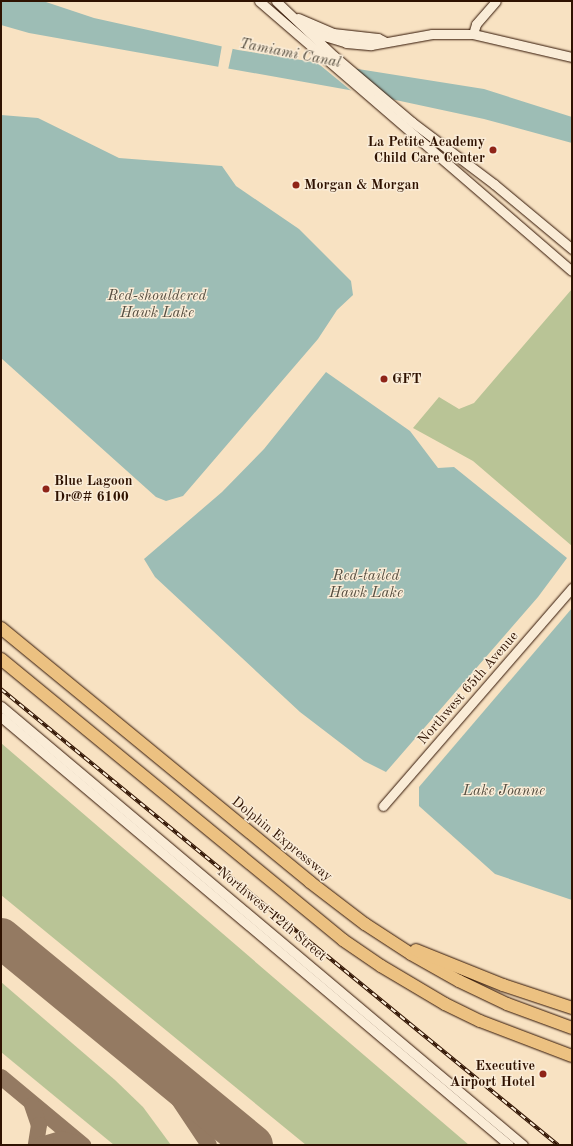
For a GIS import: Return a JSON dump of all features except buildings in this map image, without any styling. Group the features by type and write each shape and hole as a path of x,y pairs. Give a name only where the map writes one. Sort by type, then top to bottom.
{"highway":[{"name":"Dolphin Expressway","path":"1,628 310,882 384,937 474,988 572,1028"},
{"path":"1,659 343,940 397,977 445,1004 480,1021 571,1056"},
{"path":"384,937 469,972 572,1008"}],"main road":[{"path":"259,1 370,99 572,271"},
{"path":"276,1 294,16 344,65 572,249"},
{"path":"473,34 476,24 496,1"},
{"path":"269,11 280,14 308,31 346,43 378,44 384,41 432,34 473,34 572,57"},
{"path":"294,16 333,33 378,38 384,41"},
{"name":"Northwest 65th Avenue","path":"384,806 572,588"},
{"name":"Northwest 12th Street","path":"1,706 523,1145"},
{"name":"Northwest 12th Street","path":"1,717 509,1145"}],"green space":[{"path":"572,289 572,546 473,461 413,428 439,397 459,409 474,403"},
{"path":"1,743 469,1145 306,1145 1,895"},
{"path":"1,982 115,1080 143,1107 171,1145 114,1145 1,1052"}],"water":[{"path":"1,1 43,1 94,18 238,50 484,89 572,117 572,143 484,119 349,90 29,33 1,25"},
{"name":"Red-shouldered Hawk Lake","path":"1,115 38,118 119,158 222,166 236,186 299,229 351,281 353,295 337,310 318,339 183,496 166,501 156,497 1,358"},
{"name":"Red-tailed Hawk Lake","path":"326,372 410,431 438,468 454,467 567,558 538,597 386,772 364,761 300,712 155,577 144,559 222,492 264,449"},
{"name":"Lake Joanne","path":"572,608 572,900 495,874 419,806 419,787"}],"pier":[{"path":"222,45 233,47 228,70 218,68"},
{"path":"315,61 335,63 394,102 354,93"}],"taxiway":[{"path":"75,999 175,1094 209,1145"},
{"path":"1,1077 83,1145"},
{"path":"32,1105 39,1125 36,1145"},
{"path":"41,1145 61,1139 79,1144"}],"runway":[{"path":"1,938 253,1145"}],"railway":[{"path":"1,689 558,1145"}],"place":[{"name":"La Petite Academy Child Care Center","path":"493,150"},
{"name":"Morgan & Morgan","path":"296,185"},
{"name":"GFT","path":"384,379"},
{"name":"Blue Lagoon Dr@# 6100","path":"46,489"},
{"name":"Executive Airport Hotel","path":"543,1074"}],"water label":[{"name":"Tamiami Canal","path":"290,54"}]}
